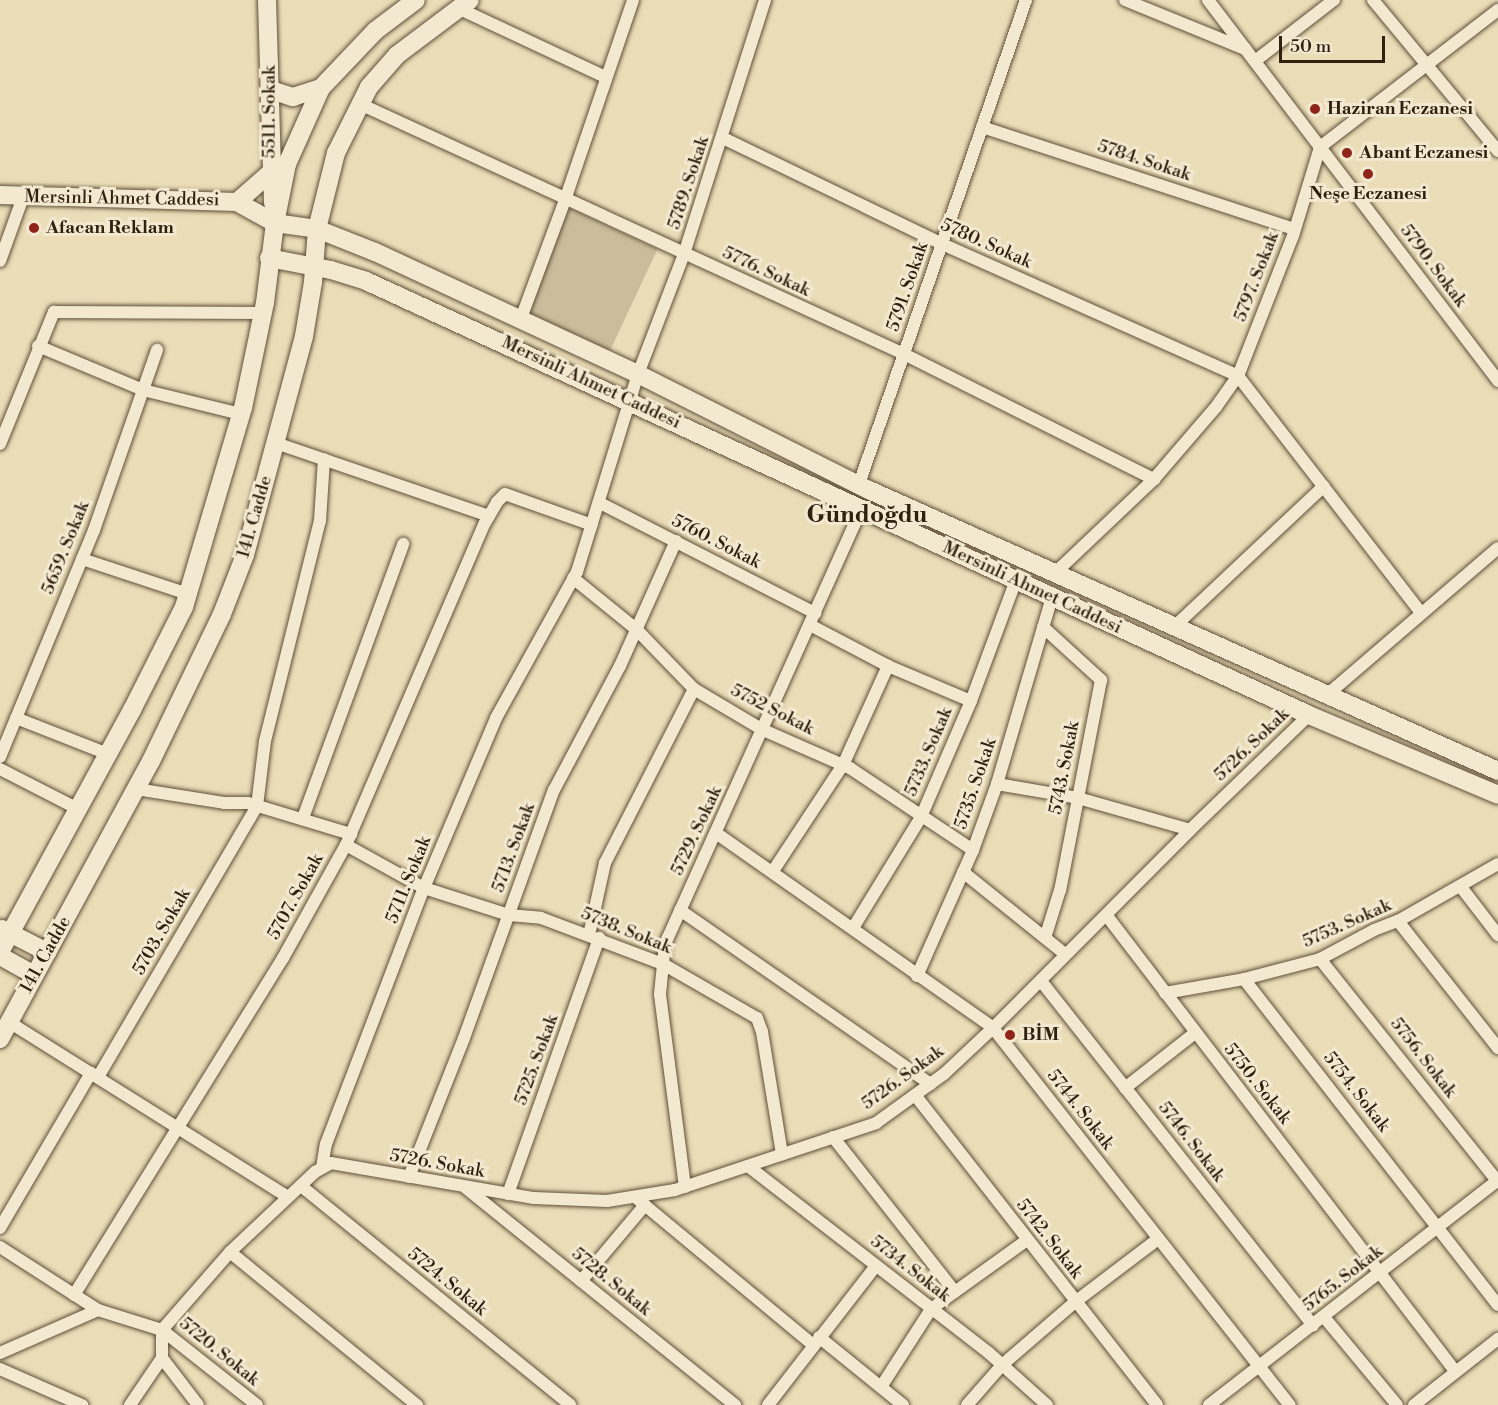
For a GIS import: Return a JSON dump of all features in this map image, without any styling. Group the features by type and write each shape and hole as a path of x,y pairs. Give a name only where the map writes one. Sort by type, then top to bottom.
{"street":[{"name":"5511. Sokak","path":"267,0 271,90 270,173 275,223"},
{"path":"28,972 0,954 5,931 108,754 188,594 242,414 263,313 269,258 287,164 321,88 375,31 416,0"},
{"path":"520,321 565,200 633,0"},
{"name":"5789. Sokak","path":"631,403 638,374 684,254 723,138 765,0"},
{"name":"5791. Sokak","path":"859,484 1026,0"},
{"path":"1125,0 1246,50"},
{"name":"5790. Sokak","path":"1208,0 1498,381"},
{"path":"1255,61 1334,0"},
{"path":"1373,0 1498,151"},
{"path":"464,4 605,77"},
{"name":"141. Cadde","path":"0,1039 28,972 136,789 222,614 245,555 304,336 316,229 336,153 369,87 397,55 464,4"},
{"path":"1320,147 1498,10"},
{"path":"271,90 293,97 321,88"},
{"name":"5776. Sokak","path":"360,104 904,354 1154,479"},
{"name":"5784. Sokak","path":"982,127 1294,230"},
{"name":"5780. Sokak","path":"723,138 942,244 1238,375"},
{"name":"5797. Sokak","path":"1055,573 1154,479 1216,407 1238,375 1294,230 1320,147"},
{"path":"237,202 270,173"},
{"name":"Mersinli Ahmet Caddesi","path":"0,195 237,202 275,223 316,229 375,252 638,374 859,484 1498,771"},
{"path":"0,261 23,197"},
{"name":"Mersinli Ahmet Caddesi","path":"269,258 331,270 366,280 1309,715 1498,795"},
{"path":"0,444 38,346 54,312 263,313"},
{"path":"38,346 143,390 242,414"},
{"name":"5659. Sokak","path":"0,757 82,559 158,350"},
{"path":"1238,375 1421,613"},
{"name":"5711. Sokak","path":"322,1168 326,1144 424,888 496,718 573,578 600,503 631,403"},
{"path":"276,443 489,516"},
{"path":"257,806 265,741 320,521 324,459"},
{"path":"1175,626 1324,486"},
{"name":"5707. Sokak","path":"74,1294 283,958 349,839 489,516 505,494 592,525"},
{"name":"5760. Sokak","path":"600,503 676,541 813,619 888,666 971,701"},
{"name":"5729. Sokak","path":"685,1187 660,994 665,944 861,509"},
{"name":"5713. Sokak","path":"409,1177 464,1038 554,790 636,630 676,541"},
{"path":"303,819 403,544"},
{"path":"1309,715 1327,695 1498,548"},
{"path":"82,559 188,594"},
{"name":"5752 Sokak","path":"573,578 636,630 694,689 763,730 843,765 973,850"},
{"name":"5733. Sokak","path":"854,928 921,817 971,701 1016,580"},
{"name":"5735. Sokak","path":"917,976 973,850 997,784 1052,597"},
{"name":"5743. Sokak","path":"1043,627 1101,680 1060,890 1045,938"},
{"path":"773,871 843,765 888,666"},
{"name":"5725. Sokak","path":"508,1194 594,936 605,863 694,689"},
{"name":"5726. Sokak","path":"322,1168 331,1163 508,1194 640,1201 876,1123 930,1084 993,1028 1065,954 1107,916 1190,830 1309,715"},
{"path":"16,718 108,754"},
{"path":"0,770 78,809"},
{"path":"997,784 1078,798 1190,830"},
{"name":"5738. Sokak","path":"136,789 257,806 303,819 349,839 424,888 509,915 541,918 594,936 663,964 757,1018 762,1032 782,1154"},
{"name":"5703. Sokak","path":"0,1228 257,806"},
{"name":"5744. Sokak","path":"716,833 993,1028 1158,1239 1261,1365 1290,1405"},
{"name":"5753. Sokak","path":"1165,993 1244,979 1320,959 1374,930 1398,921 1498,864"},
{"path":"963,872 1065,954"},
{"path":"1461,887 1498,935"},
{"path":"680,910 930,1084"},
{"name":"5750. Sokak","path":"1107,916 1455,1371"},
{"path":"1398,921 1498,1048"},
{"path":"5,931 42,949"},
{"name":"5756. Sokak","path":"1320,959 1498,1181"},
{"name":"5754. Sokak","path":"1244,979 1498,1305"},
{"name":"5746. Sokak","path":"1041,981 1313,1325"},
{"path":"9,1022 288,1197"},
{"path":"1125,1088 1195,1033"},
{"name":"5742. Sokak","path":"915,1095 1156,1405"},
{"path":"833,1137 955,1292"},
{"name":"5734. Sokak","path":"748,1166 1002,1365 1044,1404"},
{"path":"130,1405 162,1358 162,1330 230,1252 322,1168"},
{"name":"5765. Sokak","path":"1209,1405 1498,1181"},
{"name":"5724. Sokak","path":"301,1186 570,1405"},
{"name":"5728. Sokak","path":"465,1188 735,1405"},
{"path":"581,1281 640,1201 816,1341 903,1405"},
{"path":"967,1405 1002,1365 1075,1302 1158,1239"},
{"path":"881,1387 931,1309 1027,1240"},
{"name":"5720. Sokak","path":"0,1247 98,1310 162,1330 256,1405"},
{"path":"230,1252 417,1405"},
{"path":"768,1405 876,1266"},
{"path":"0,1353 98,1310"},
{"path":"1324,1317 1397,1405"},
{"path":"1414,1405 1498,1339"},
{"path":"162,1358 198,1405"},
{"path":"0,1370 82,1405"}],"shaded area":[{"path":"565,206 657,249 610,351 518,308"}],"place":[{"name":"Haziran Eczanesi","path":"1315,109"},
{"name":"Abant Eczanesi","path":"1347,153"},
{"name":"Neşe Eczanesi","path":"1368,174"},
{"name":"Afacan Reklam","path":"34,228"},
{"name":"BİM","path":"1010,1035"}],"district":[{"name":"Gündoğdu","path":"867,516"}]}
